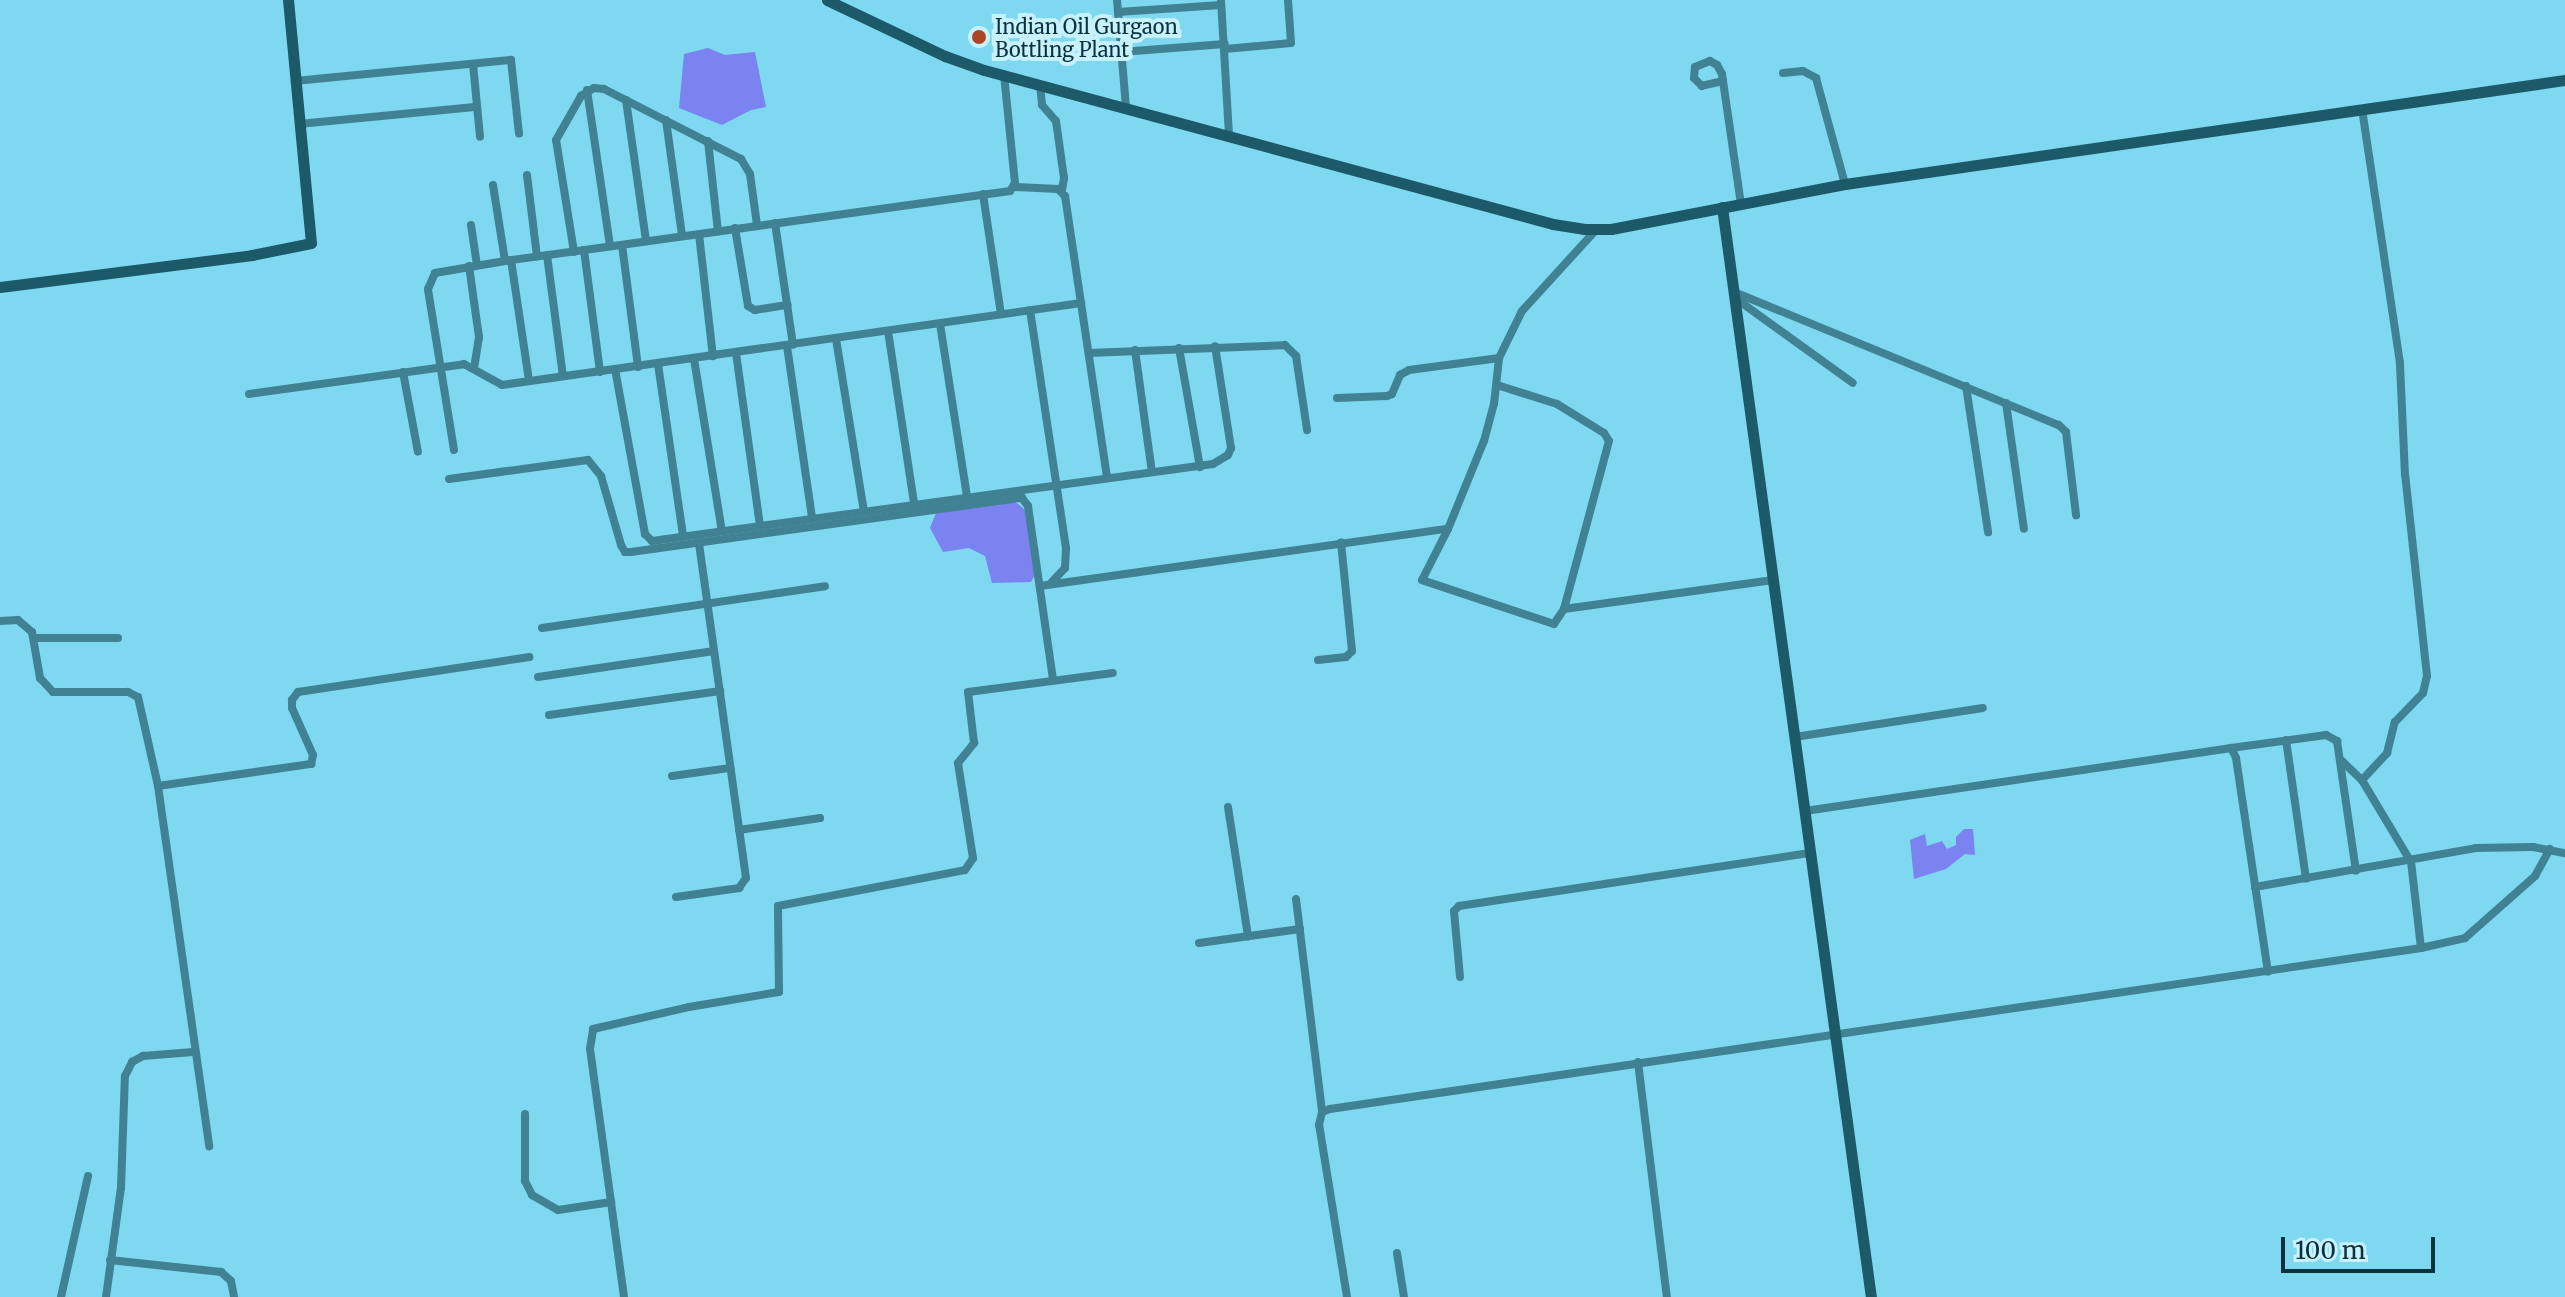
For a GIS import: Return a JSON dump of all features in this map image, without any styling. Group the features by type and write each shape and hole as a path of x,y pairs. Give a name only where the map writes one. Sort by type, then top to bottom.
{"street":[{"path":"0,287 307,246 312,240 288,0"},
{"path":"827,0 945,56 1004,75 1553,224 1596,230 1845,184 2565,80"},
{"path":"1117,0 1126,108"},
{"path":"1121,52 1291,43 1288,0"},
{"path":"1118,12 1221,2 1229,135"},
{"path":"295,81 511,60 519,134"},
{"path":"473,64 480,137"},
{"path":"1783,73 1803,71 1816,78 1845,184"},
{"path":"1004,75 1014,187"},
{"path":"1723,81 1741,204"},
{"path":"1040,85 1042,105 1056,121 1064,178 1062,191 1107,478"},
{"path":"587,90 604,89 745,163 757,225"},
{"path":"587,90 610,246"},
{"path":"587,90 556,140 600,372"},
{"path":"626,100 646,241"},
{"path":"299,124 477,107"},
{"path":"2362,110 2400,363 2405,475 2427,676 2423,693 2395,722 2387,753 2362,780"},
{"path":"666,120 682,236"},
{"path":"708,141 718,231"},
{"path":"527,175 563,376"},
{"path":"493,185 529,381"},
{"path":"454,450 429,279 439,271 983,194 1014,187 1062,191"},
{"path":"983,194 1001,314"},
{"path":"1722,207 1871,1297"},
{"path":"775,223 788,305 790,345 812,518"},
{"path":"471,225 479,337 474,367"},
{"path":"735,228 748,306 755,310 788,305"},
{"path":"1497,385 1557,404 1604,433 1609,441 1564,609 1559,621 1547,624 1424,584 1423,576 1448,529 1481,451 1497,385 1499,358 1531,300 1596,230"},
{"path":"699,234 713,356"},
{"path":"622,245 638,367"},
{"path":"1734,295 1853,383"},
{"path":"1734,295 2064,428 2076,515"},
{"path":"249,394 464,364 474,367 497,384 529,381 1081,303"},
{"path":"1030,310 1066,561 1063,571 1050,584"},
{"path":"940,324 967,496"},
{"path":"888,331 914,503"},
{"path":"836,339 864,511"},
{"path":"1089,353 1276,343 1295,351 1307,430"},
{"path":"615,369 645,534 652,541 914,503 1200,467 1222,460 1231,448 1215,346"},
{"path":"1179,348 1200,467"},
{"path":"1135,350 1152,472"},
{"path":"736,353 760,525"},
{"path":"1337,398 1387,396 1392,394 1400,375 1409,370 1499,358"},
{"path":"694,359 722,531"},
{"path":"658,364 683,536"},
{"path":"403,372 418,452"},
{"path":"1966,386 1988,532"},
{"path":"2006,403 2024,529"},
{"path":"449,479 588,460 601,476 625,552 1022,498 1028,506 1053,679"},
{"path":"1040,586 1448,529"},
{"path":"676,897 743,886 746,878 699,542"},
{"path":"1318,660 1346,657 1352,651 1341,543"},
{"path":"1564,609 1773,580"},
{"path":"542,628 825,586"},
{"path":"0,621 18,620 35,638 40,678 53,692 128,692 138,697 158,786 193,1052 209,1146"},
{"path":"35,638 118,638"},
{"path":"538,677 714,651"},
{"path":"158,786 311,764 313,755 292,708 292,700 298,692 529,657"},
{"path":"624,1297 590,1049 593,1029 689,1007 775,995 781,986 778,906 965,870 973,858 958,763 974,743 966,696 970,691 1113,673"},
{"path":"549,715 720,691"},
{"path":"1795,737 1983,708"},
{"path":"1805,811 2286,740 2333,737 2337,741 2341,760 2356,871"},
{"path":"2286,740 2306,879"},
{"path":"2231,748 2236,758 2268,972"},
{"path":"2341,760 2362,780 2411,862 2421,948"},
{"path":"672,776 730,768"},
{"path":"1228,807 1248,936"},
{"path":"739,830 820,818"},
{"path":"2255,887 2491,847 2550,849 2565,853"},
{"path":"1322,1112 1638,1062 1836,1036 2421,948 2465,938 2535,876 2550,849"},
{"path":"1460,977 1454,911 1459,906 1811,853"},
{"path":"1296,899 1322,1112 1319,1125 1347,1297"},
{"path":"1199,943 1300,929"},
{"path":"106,1297 121,1188 125,1076 132,1062 143,1056 193,1052"},
{"path":"1638,1062 1667,1297"},
{"path":"525,1114 525,1181 532,1195 558,1210 611,1202"},
{"path":"61,1297 88,1176"},
{"path":"1397,1253 1404,1297"},
{"path":"110,1260 221,1272 231,1281 234,1297"}],"water":[{"path":"708,48 725,55 755,52 766,107 751,110 722,125 679,108 684,54"},
{"path":"1014,501 1029,513 1037,571 1031,582 992,583 985,556 969,548 943,552 930,528 936,513"},
{"path":"1964,829 1973,829 1975,855 1965,854 1946,869 1914,879 1910,840 1925,834 1927,846 1942,841 1947,849 1956,845 1956,837"}],"place":[{"name":"Indian Oil Gurgaon Bottling Plant","path":"979,37"}]}
